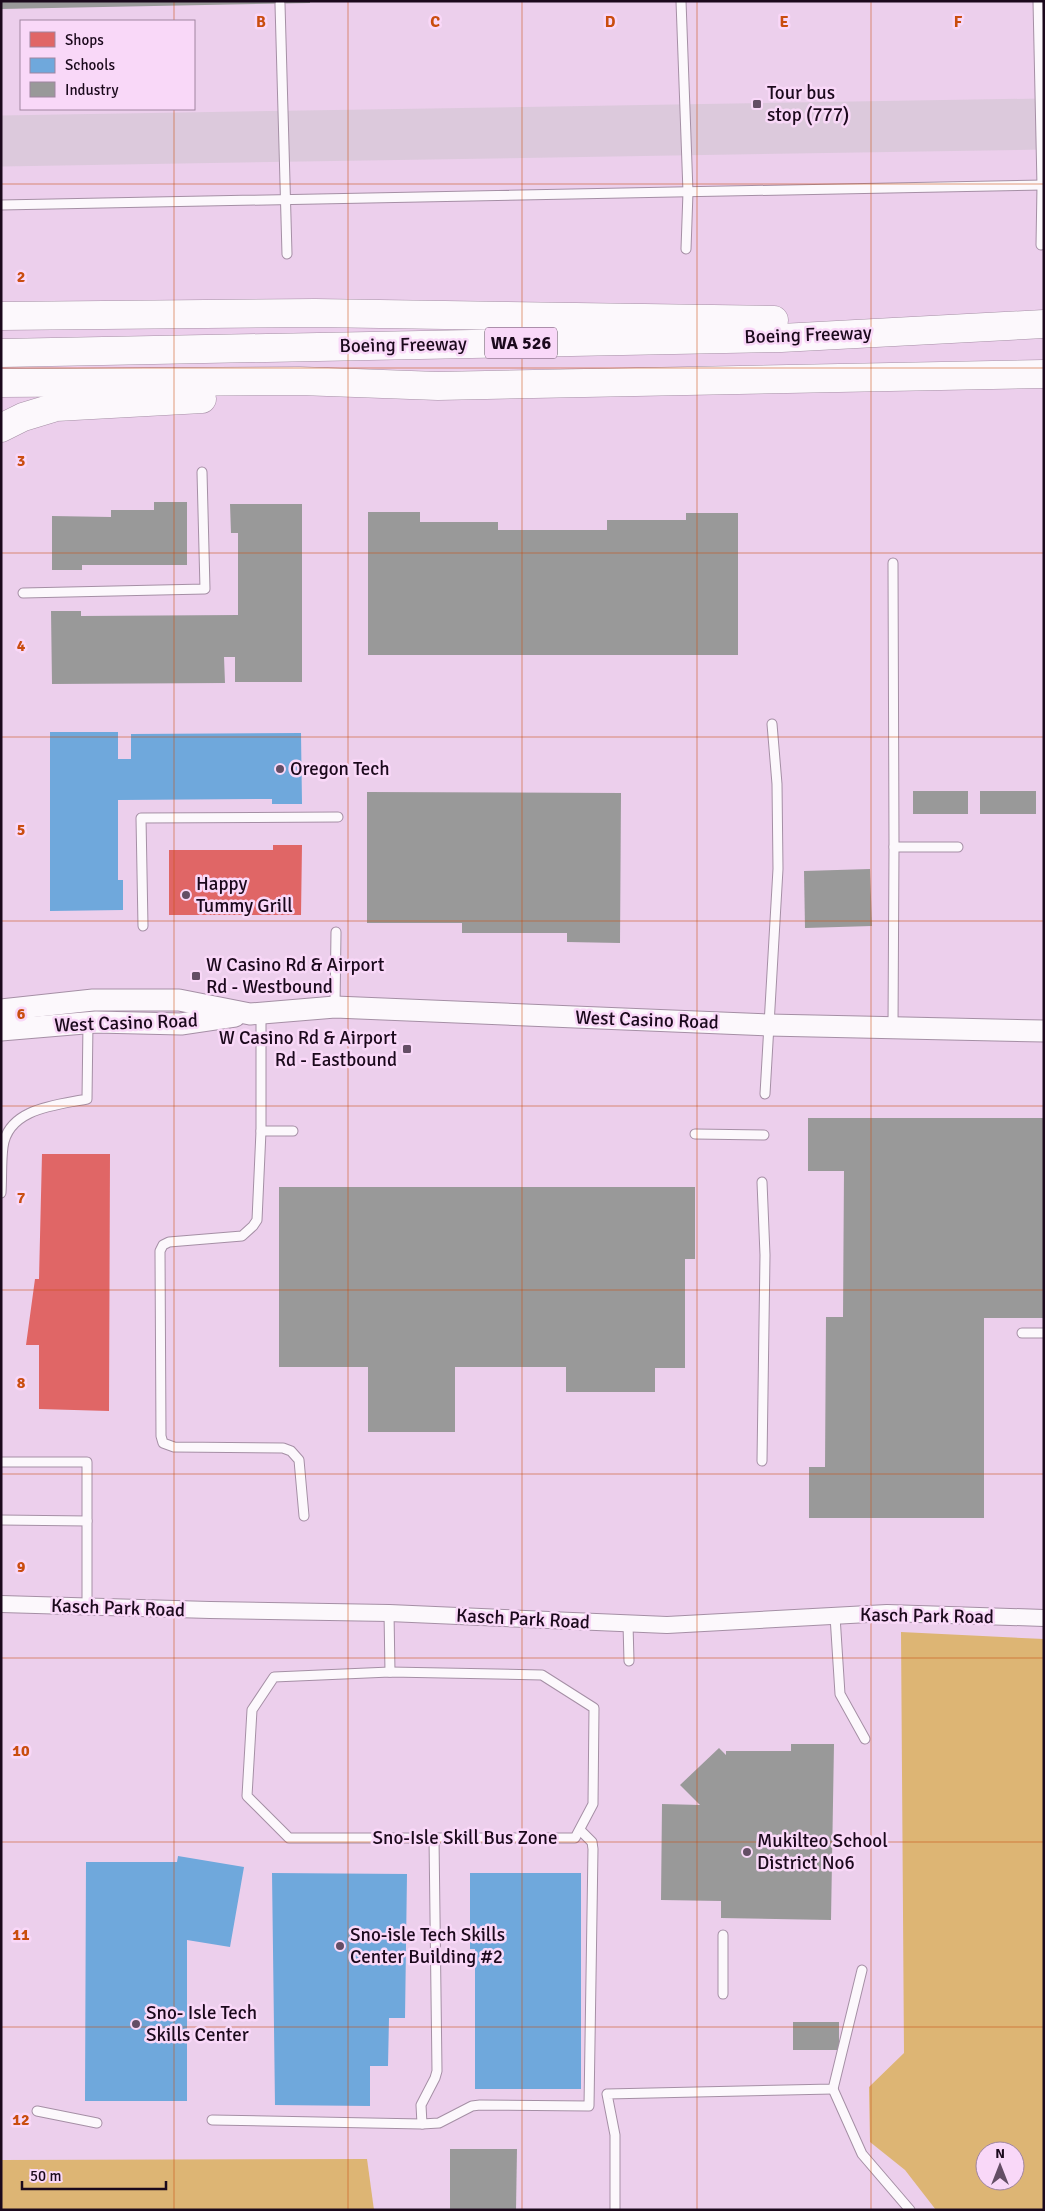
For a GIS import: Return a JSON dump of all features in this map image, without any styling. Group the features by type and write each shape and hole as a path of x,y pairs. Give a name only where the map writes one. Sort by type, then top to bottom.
{"highway":[{"path":"1,316 315,313 1042,324"},
{"name":"Boeing Freeway","path":"1,353 781,338 1042,324"},
{"name":"Boeing Freeway","path":"1,383 300,381 438,386 1044,374"},
{"path":"1,428 23,416 56,407 438,386"}],"street":[{"name":"West Casino Road","path":"1,1010 93,1000 179,1000 256,1014"},
{"name":"West Casino Road","path":"1,1030 88,1023 181,1024 256,1014 335,1007 768,1025 1044,1031"},
{"name":"Kasch Park Road","path":"1,1604 388,1613 667,1625 887,1613 1044,1618"}],"lane":[{"path":"682,1 688,192 686,249"},
{"path":"1038,1 1043,185 1040,245"},
{"path":"280,4 287,254"},
{"path":"1,205 1043,185"},
{"path":"23,593 205,589 202,472"},
{"path":"893,563 893,1028"},
{"path":"766,1094 768,1025 778,869 777,784 772,724"},
{"path":"143,926 141,818 338,817"},
{"path":"894,847 958,847"},
{"path":"335,1007 336,932"},
{"path":"256,1014 262,1131 257,1220 254,1226 242,1236 170,1242 163,1245 160,1251 161,1436 163,1442 174,1447 283,1448 291,1450 299,1460 304,1516"},
{"path":"1,1193 3,1146 7,1132 28,1113 38,1109 87,1099 88,1023"},
{"path":"262,1131 293,1131"},
{"path":"695,1134 764,1135"},
{"path":"762,1182 765,1255 762,1462"},
{"path":"1022,1333 1044,1333"},
{"path":"1,1462 87,1462 87,1607"},
{"path":"1,1520 87,1521"},
{"path":"388,1613 390,1672"},
{"path":"836,1616 840,1694 865,1739"},
{"path":"628,1624 629,1661"},
{"name":"Sno-Isle Skill Bus Zone","path":"390,1672 542,1675 594,1708 592,1804 575,1838 289,1838 247,1796 252,1710 274,1677 390,1672"},
{"path":"212,2120 439,2124 472,2106 480,2105 589,2106 593,1849 592,1842 580,1830"},
{"path":"422,2124 421,2105 437,2071 434,1838"},
{"path":"723,1994 724,1935"},
{"path":"862,1970 833,2089 862,2154 910,2210"},
{"path":"615,2210 615,2135 607,2094 833,2089"},
{"path":"37,2111 97,2124"}],"shaded area":[{"path":"901,1632 1044,1639 1044,2210 936,2210 905,2170 870,2142 869,2087 904,2053"},
{"path":"367,2159 374,2210 1,2210 1,2160"}],"building: Shops":[{"path":"273,845 302,845 301,915 169,915 169,850 273,850"},
{"path":"42,1154 110,1154 109,1411 39,1409 39,1345 26,1345 35,1279 39,1279"}],"building: Schools":[{"path":"50,732 118,732 118,759 131,759 131,734 301,733 302,804 272,804 272,799 118,800 118,880 123,880 123,910 50,911"},
{"name":"Sno- Isle Tech Skills Center","path":"178,1856 244,1867 230,1947 187,1940 187,2101 85,2101 86,1862 177,1862"},
{"name":"Sno-isle Tech Skills Center Building #2","path":"272,1873 407,1874 405,2018 389,2018 388,2066 370,2066 370,2106 275,2105"},
{"path":"470,1873 581,1873 581,2089 475,2089 475,1949 470,1949"}],"building: Industry":[{"path":"1,1 310,1 310,3 1,9"},
{"path":"154,502 187,502 187,565 82,565 82,570 52,570 52,516 111,517 111,510 154,510"},
{"path":"230,504 302,504 302,682 235,682 235,657 224,657 225,683 52,684 51,611 81,611 81,616 238,615 238,533 231,533"},
{"path":"368,512 420,512 420,522 498,522 498,530 607,530 607,520 686,520 686,513 738,513 738,655 368,655"},
{"path":"913,791 968,791 968,814 913,814"},
{"path":"980,791 1036,791 1036,814 980,814"},
{"path":"367,792 621,793 620,943 567,942 567,933 462,933 462,923 367,923"},
{"path":"870,869 872,926 805,928 804,871"},
{"path":"808,1118 1044,1118 1044,1318 984,1318 984,1518 809,1518 809,1467 825,1467 826,1317 843,1317 844,1171 808,1171"},
{"path":"279,1187 695,1187 695,1259 685,1259 685,1368 655,1368 655,1392 566,1392 566,1367 455,1367 455,1432 368,1432 368,1367 279,1367"},
{"name":"Mukilteo School District No6","path":"791,1744 834,1744 831,1920 721,1918 721,1901 661,1900 662,1804 700,1805 680,1785 719,1748 726,1755 726,1751 791,1751"},
{"path":"793,2022 839,2022 839,2050 793,2050"},
{"path":"450,2149 517,2149 516,2210 450,2210"}],"taxiway":[{"path":"1,141 1041,124"}],"place":[{"name":"Tour bus stop (777)","path":"757,104"},
{"name":"Oregon Tech","path":"280,769"},
{"name":"Happy Tummy Grill","path":"186,895"},
{"name":"W Casino Rd & Airport Rd - Westbound","path":"196,976"},
{"name":"W Casino Rd & Airport Rd - Eastbound","path":"407,1049"},
{"name":"Mukilteo School District No6","path":"747,1852"},
{"name":"Sno-isle Tech Skills Center Building #2","path":"340,1946"},
{"name":"Sno- Isle Tech Skills Center","path":"136,2024"}]}
